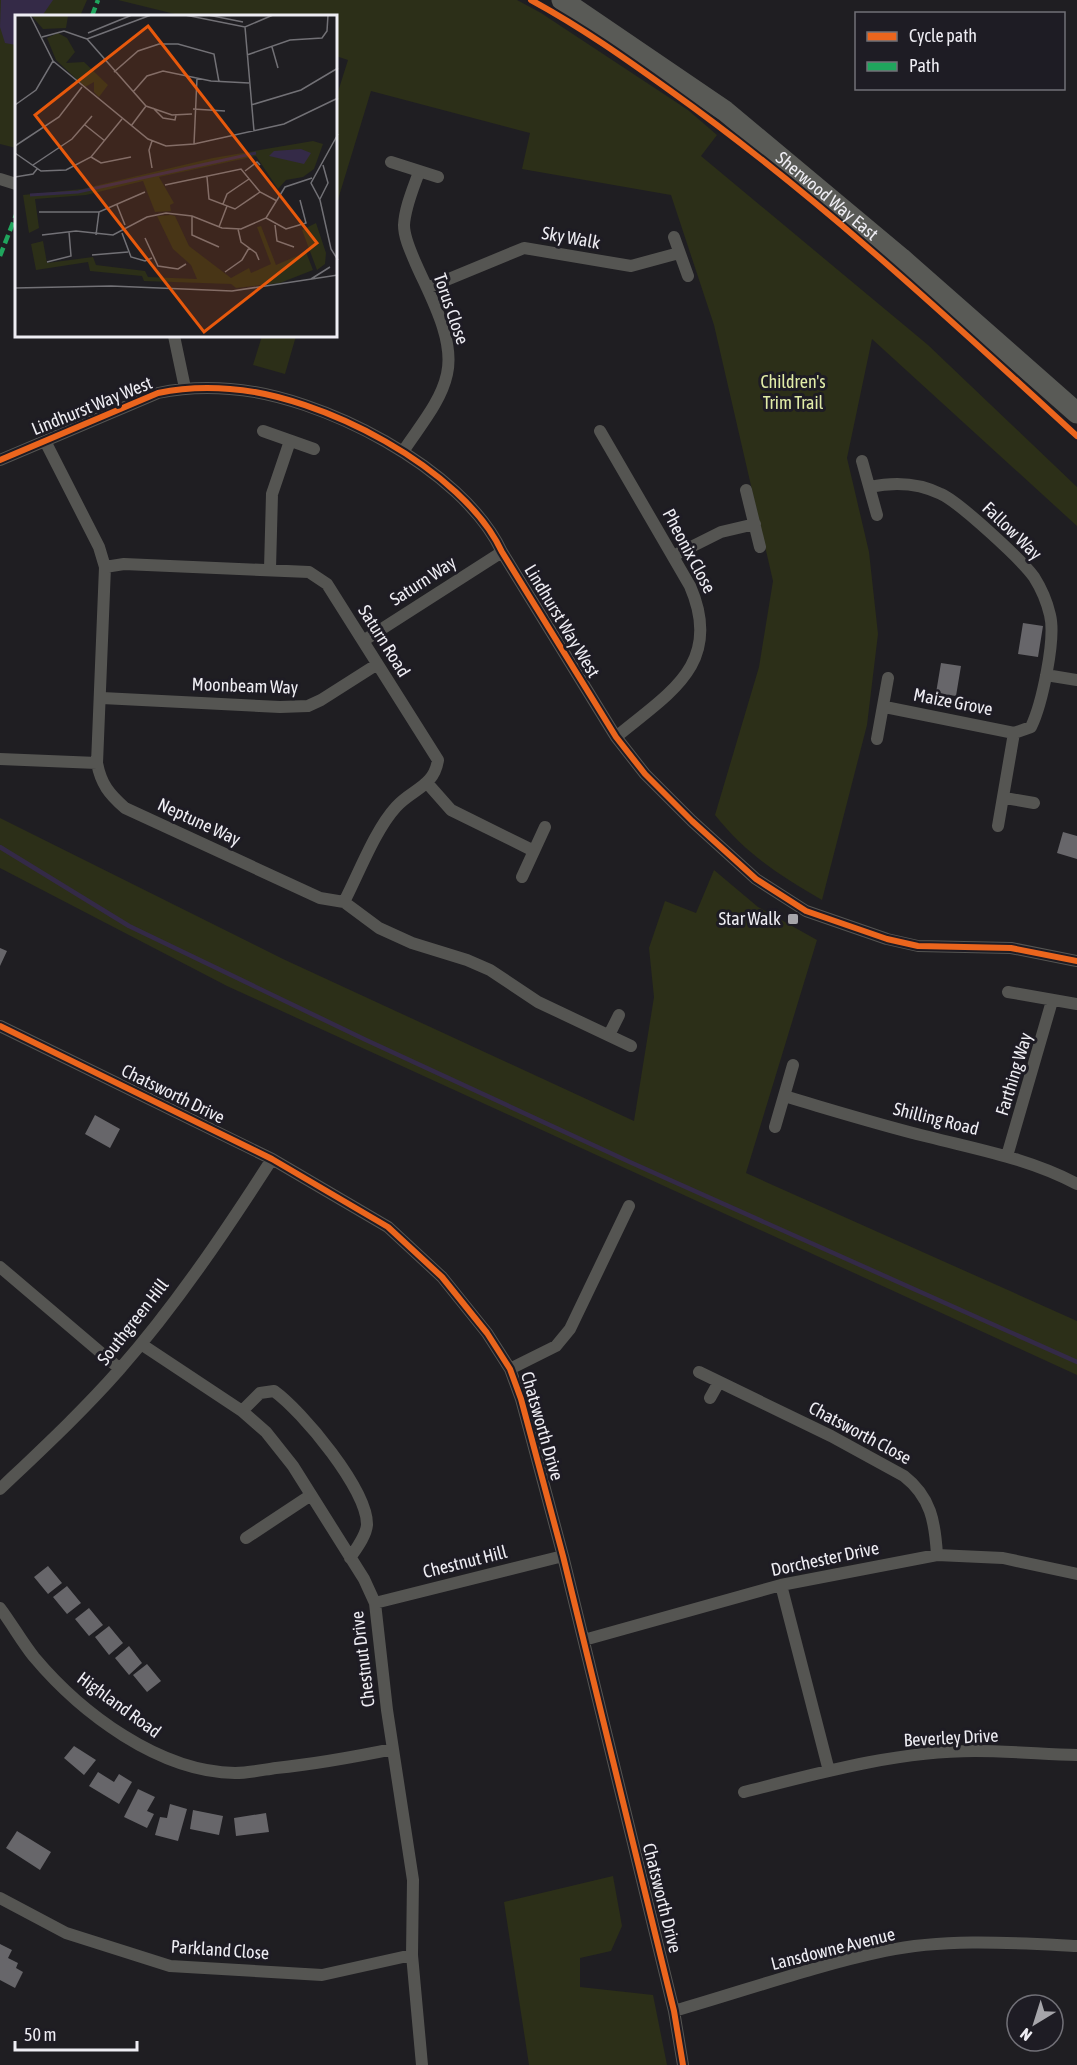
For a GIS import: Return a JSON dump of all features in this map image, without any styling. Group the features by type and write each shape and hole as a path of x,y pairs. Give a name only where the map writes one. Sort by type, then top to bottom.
{"highway":[{"name":"Sherwood Way East","path":"562,0 724,111 901,258 1077,413"}],"street":[{"path":"391,162 438,177"},
{"name":"Torus Close","path":"404,450 438,398 449,360 446,340 408,245 404,226 407,207 419,172"},
{"path":"0,179 15,184"},
{"path":"674,237 688,276"},
{"name":"Sky Walk","path":"427,288 524,248 631,266 680,253"},
{"path":"174,338 185,388"},
{"name":"Lindhurst Way West","path":"0,460 158,393 185,388 232,388 280,398 341,419 404,450 459,495 491,529 502,552 616,737 645,774 733,860 756,879 806,911 863,932 918,945 1011,948 1077,961"},
{"path":"263,430 314,449"},
{"name":"Pheonix Close","path":"600,431 674,556 699,606 701,640 686,675 669,693 616,737"},
{"name":"Neptune Way","path":"45,441 99,547 105,567 98,763 101,781 108,794 125,808 320,898 344,902 379,928 412,943 467,960 490,970 538,1002 631,1046"},
{"path":"270,569 272,494 290,441"},
{"path":"862,461 878,515"},
{"name":"Fallow Way","path":"870,487 887,483 918,486 943,494 969,514 1033,576 1051,618 1046,675 1037,714 1030,727 1014,733"},
{"path":"747,490 760,547"},
{"path":"674,556 721,532 755,524"},
{"name":"Saturn Way","path":"363,641 502,552"},
{"name":"Saturn Road","path":"105,567 124,564 270,569 309,572 318,576 327,584 438,760 437,771 428,784"},
{"name":"Moonbeam Way","path":"102,698 280,707 308,706 376,665"},
{"path":"1046,675 1077,681"},
{"name":"Maize Grove","path":"877,740 885,707 888,678"},
{"name":"Maize Grove","path":"885,707 1014,733"},
{"path":"998,826 1005,798 1014,733"},
{"path":"0,759 98,763"},
{"path":"344,902 387,819 398,805 428,784 451,810 534,851"},
{"path":"1005,798 1034,803"},
{"path":"522,877 545,827"},
{"path":"1008,992 1077,1004"},
{"name":"Farthing Way","path":"1007,1156 1052,1001"},
{"path":"609,1035 619,1015"},
{"name":"Chatsworth Drive","path":"0,1026 272,1159 388,1227 442,1277 487,1333 510,1369 521,1399 584,1640 674,2011 683,2065"},
{"path":"775,1127 793,1065"},
{"name":"Shilling Road","path":"784,1096 929,1137 1007,1156 1052,1170 1077,1184"},
{"name":"Southgreen Hill","path":"0,1489 55,1439 141,1344 235,1216 272,1159"},
{"path":"510,1369 556,1346 570,1329 629,1206"},
{"path":"0,1267 120,1369"},
{"name":"Chestnut Drive","path":"141,1344 242,1411 266,1432 293,1466 375,1603 393,1749 413,1880 412,1955 422,2065"},
{"name":"Chatsworth Close","path":"699,1372 831,1436 915,1484 929,1502 938,1554"},
{"path":"710,1398 719,1382"},
{"path":"242,1411 260,1393 274,1391 310,1425 333,1455 354,1490 366,1519 367,1526 350,1558"},
{"path":"246,1538 311,1495"},
{"name":"Dorchester Drive","path":"584,1640 780,1585 938,1554 1003,1558 1077,1574"},
{"name":"Chestnut Hill","path":"375,1603 563,1556"},
{"path":"780,1585 829,1771"},
{"name":"Highland Road","path":"0,1608 34,1656 60,1685 116,1729 146,1749 179,1764 236,1773 320,1763 393,1749"},
{"name":"Beverley Drive","path":"744,1792 884,1760 974,1751 1077,1755"},
{"name":"Parkland Close","path":"0,1898 66,1933 170,1966 322,1975 412,1955"},
{"name":"Lansdowne Avenue","path":"674,2011 887,1951 945,1945 1077,1946"}],"green space":[{"path":"0,0 87,0 80,15 15,15 15,148 0,144"},
{"name":"Children's Trim Trail","path":"118,0 517,0 541,13 688,110 717,135 701,156 928,345 1077,487 1077,526 872,339 847,458 869,552 878,634 867,725 822,900 751,853 715,815 759,667 773,581 714,325 671,195 522,169 530,133 371,91 338,199 338,92 348,60 338,57 338,15 179,15"},
{"path":"261,338 295,338 285,374 253,365"},
{"path":"0,818 283,959 634,1121 654,997 649,948 665,901 696,913 714,870 758,907 817,940 746,1173 1077,1321 1077,1375 227,986 0,868"},
{"path":"613,1876 622,1926 611,1951 580,1958 580,1987 653,1995 667,2065 529,2065 504,1902"}],"shaded area":[{"path":"1,0 53,0 43,15 15,15 15,45 5,43 0,27"}],"building":[{"path":"1023,623 1043,626 1038,657 1018,654"},
{"path":"941,663 961,666 956,696 936,693"},
{"path":"1063,832 1077,836 1077,859 1057,853"},
{"path":"0,948 7,951 0,966"},
{"path":"95,1115 120,1129 110,1148 85,1134"},
{"path":"48,1566 62,1583 48,1594 34,1577"},
{"path":"67,1586 81,1603 67,1614 53,1597"},
{"path":"89,1608 103,1625 89,1636 75,1619"},
{"path":"109,1626 123,1643 109,1655 95,1637"},
{"path":"129,1646 142,1663 129,1675 115,1658"},
{"path":"147,1664 161,1681 147,1692 133,1675"},
{"path":"74,1746 96,1760 84,1775 64,1758"},
{"path":"98,1772 114,1782 119,1774 132,1782 119,1804 89,1786"},
{"path":"138,1789 155,1797 147,1811 154,1814 147,1828 124,1817"},
{"path":"170,1804 187,1809 178,1841 155,1835 160,1817 167,1818"},
{"path":"193,1810 223,1816 219,1835 190,1829"},
{"path":"266,1813 269,1832 236,1836 234,1818"},
{"path":"17,1831 51,1852 40,1870 6,1848"},
{"path":"0,1944 12,1950 8,1958 18,1963 16,1968 23,1972 15,1988 0,1980"}],"waterway":[{"path":"0,847 129,926 366,1040 632,1163 1077,1362"}],"marked path":[{"path":"92,15 98,0"},
{"path":"0,256 15,218"}],"cycle path":[{"path":"531,0 585,32 638,68 778,172 979,346 1077,436"},
{"path":"0,460 158,393 176,390 221,388 266,394 305,405 345,421 385,441 423,465 456,492 483,521 616,737 645,774 692,821 756,879 806,911 887,939 918,946 1011,948 1077,961"},
{"path":"0,1026 272,1159 388,1227 442,1277 487,1333 510,1369 521,1399 563,1556 674,2011 683,2065"}],"place":[{"name":"Star Walk","path":"793,919"}]}
